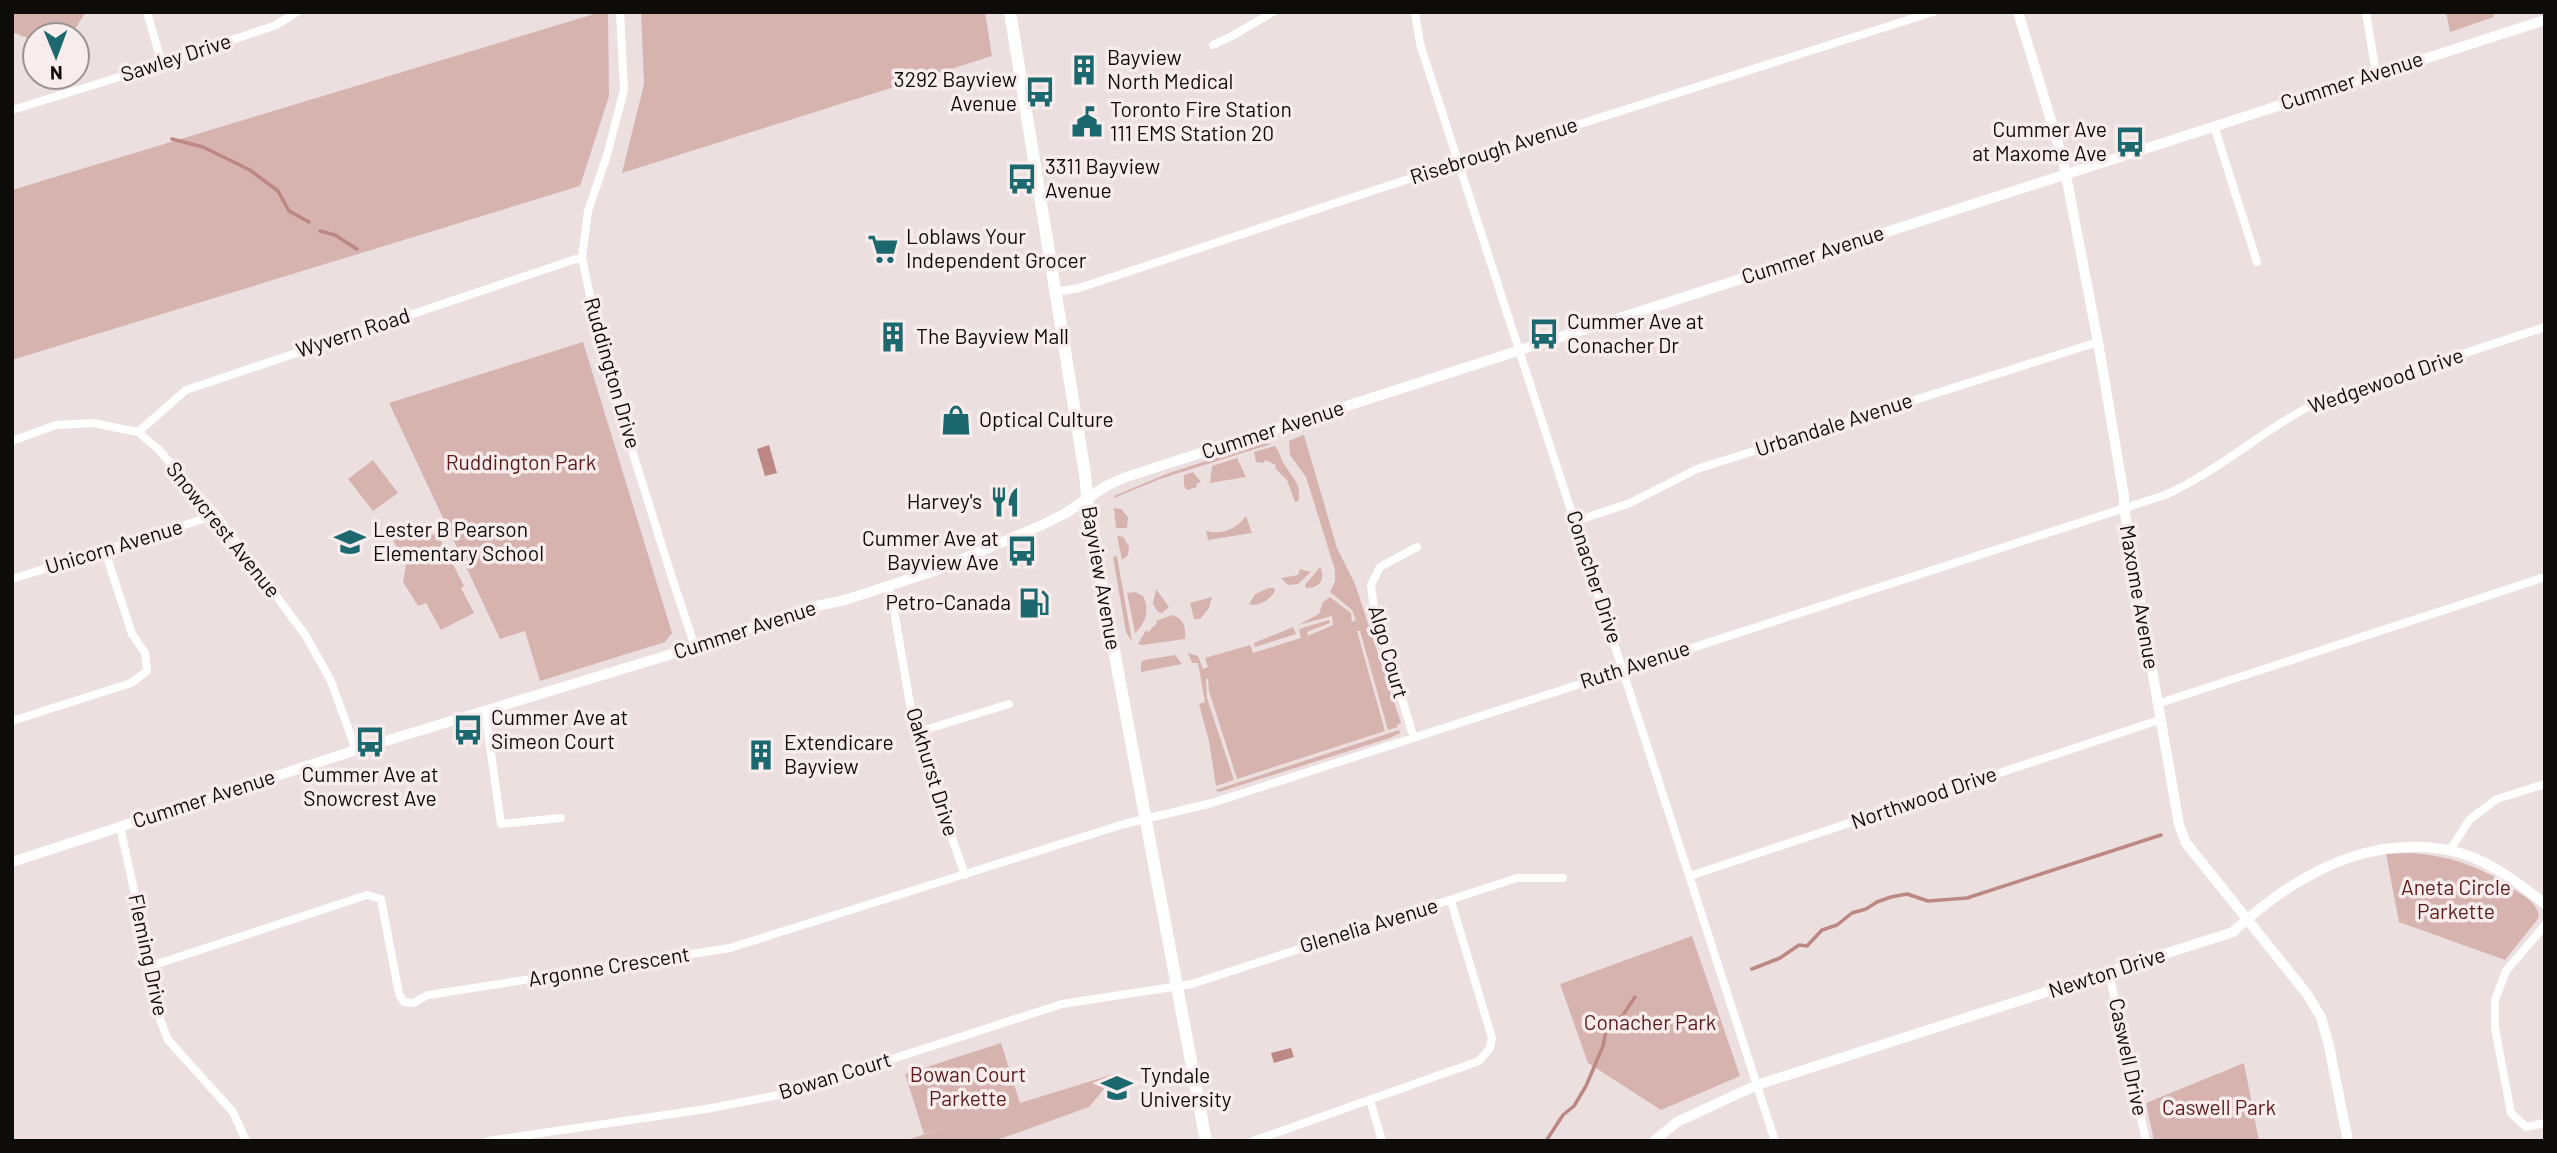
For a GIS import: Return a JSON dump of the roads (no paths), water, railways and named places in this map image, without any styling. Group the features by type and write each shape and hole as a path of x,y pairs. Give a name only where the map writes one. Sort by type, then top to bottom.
{"main road":[{"name":"Bayview Avenue","path":"1010,12 1086,474 1087,498 1206,1141"}],"street":[{"path":"147,12 162,64"},
{"name":"Sawley Drive","path":"12,110 162,64 276,25 297,12"},
{"name":"Ruddington Drive","path":"620,12 624,90 607,155 588,211 582,257 601,351 695,647"},
{"path":"1213,45 1273,12"},
{"name":"Conacher Drive","path":"1415,12 1420,44 1775,1141"},
{"name":"Risebrough Avenue","path":"1056,292 1079,288 1460,162 1933,12"},
{"name":"Maxome Avenue","path":"2018,12 2066,174 2098,341 2179,825 2186,843 2307,993 2320,1017 2348,1141"},
{"path":"2366,12 2376,74"},
{"name":"Cummer Avenue","path":"12,862 356,750 695,647 807,608 937,570 1026,533 1066,513 1106,485 1126,478 2545,20"},
{"path":"2214,126 2257,262"},
{"name":"Wyvern Road","path":"138,432 186,390 582,257"},
{"name":"Wedgewood Drive","path":"2124,508 2187,485 2300,410 2323,399 2545,327"},
{"name":"Urbandale Avenue","path":"1576,521 1630,503 1697,469 2098,341"},
{"path":"12,441 56,425 93,423 138,432"},
{"name":"Snowcrest Avenue","path":"138,432 158,449 216,515 306,636 331,681 356,750"},
{"name":"Ruth Avenue","path":"1146,819 1212,803 2124,508"},
{"name":"Unicorn Avenue","path":"12,579 216,515"},
{"name":"Algo Court","path":"1414,738 1374,609 1370,585 1380,567 1418,547"},
{"path":"12,721 131,683 148,671 145,653 132,634 105,551"},
{"path":"2157,704 2545,577"},
{"name":"Oakhurst Drive","path":"887,586 892,599 915,733 965,875"},
{"path":"915,733 1009,704"},
{"path":"485,711 501,824 561,818"},
{"name":"Northwood Drive","path":"1690,876 2160,720"},
{"path":"2450,850 2470,819 2497,799 2545,784"},
{"name":"Argonne Crescent","path":"151,966 367,895 381,899 399,994 404,1002 413,1003 428,995 730,948 1146,819"},
{"name":"Fleming Drive","path":"120,827 151,966 155,1006 168,1040 233,1112 246,1141"},
{"name":"Newton Drive","path":"1654,1141 1677,1122 1757,1085 2233,932 2257,909 2298,881 2350,857 2392,846 2450,850 2514,879 2545,904"},
{"name":"Glenelia Avenue","path":"1176,985 1192,984 1517,878 1563,878"},
{"path":"1253,1141 1479,1061 1490,1048 1492,1038 1451,901"},
{"path":"2545,925 2506,971 2495,1000 2495,1028 2511,1113 2526,1127 2545,1123"},
{"name":"Caswell Drive","path":"2109,973 2146,1141"},
{"name":"Bowan Court","path":"488,1141 706,1109 784,1094 1062,1004 1176,985"},
{"path":"1370,1100 1382,1141"}],"waterway":[{"path":"172,139 203,147 250,170 278,191 289,211 309,222"},
{"path":"320,231 335,235 357,249"},
{"path":"1752,969 1780,958 1799,945 1807,946 1822,930 1837,925 1852,913 1891,897 1907,894 1928,901 1967,898 2161,835"},
{"path":"1546,1141 1586,1086 1603,1046 1606,1031 1623,1015 1635,997"}],"place":[{"name":"Bayview North Medical","path":"1084,70"},
{"name":"3292 Bayview Avenue","path":"1040,92"},
{"name":"Toronto Fire Station 111 EMS Station 20","path":"1087,122"},
{"name":"Cummer Ave at Maxome Ave","path":"2130,142"},
{"name":"3311 Bayview Avenue","path":"1022,179"},
{"name":"Loblaws Your Independent Grocer","path":"883,249"},
{"name":"Cummer Ave at Conacher Dr","path":"1544,334"},
{"name":"The Bayview Mall","path":"893,337"},
{"name":"Optical Culture","path":"956,420"},
{"name":"Harvey's","path":"1005,502"},
{"name":"Lester B Pearson Elementary School","path":"350,542"},
{"name":"Cummer Ave at Bayview Ave","path":"1022,551"},
{"name":"Petro-Canada","path":"1034,603"},
{"name":"Cummer Ave at Simeon Court","path":"468,730"},
{"name":"Cummer Ave at Snowcrest Ave","path":"370,742"},
{"name":"Extendicare Bayview","path":"761,755"},
{"name":"Tyndale University","path":"1117,1088"}],"park label":[{"name":"Ruddington Park","path":"521,463"},
{"name":"Aneta Circle Parkette","path":"2456,900"},
{"name":"Conacher Park","path":"1650,1023"},
{"name":"Bowan Court Parkette","path":"968,1087"},
{"name":"Caswell Park","path":"2219,1108"}]}
